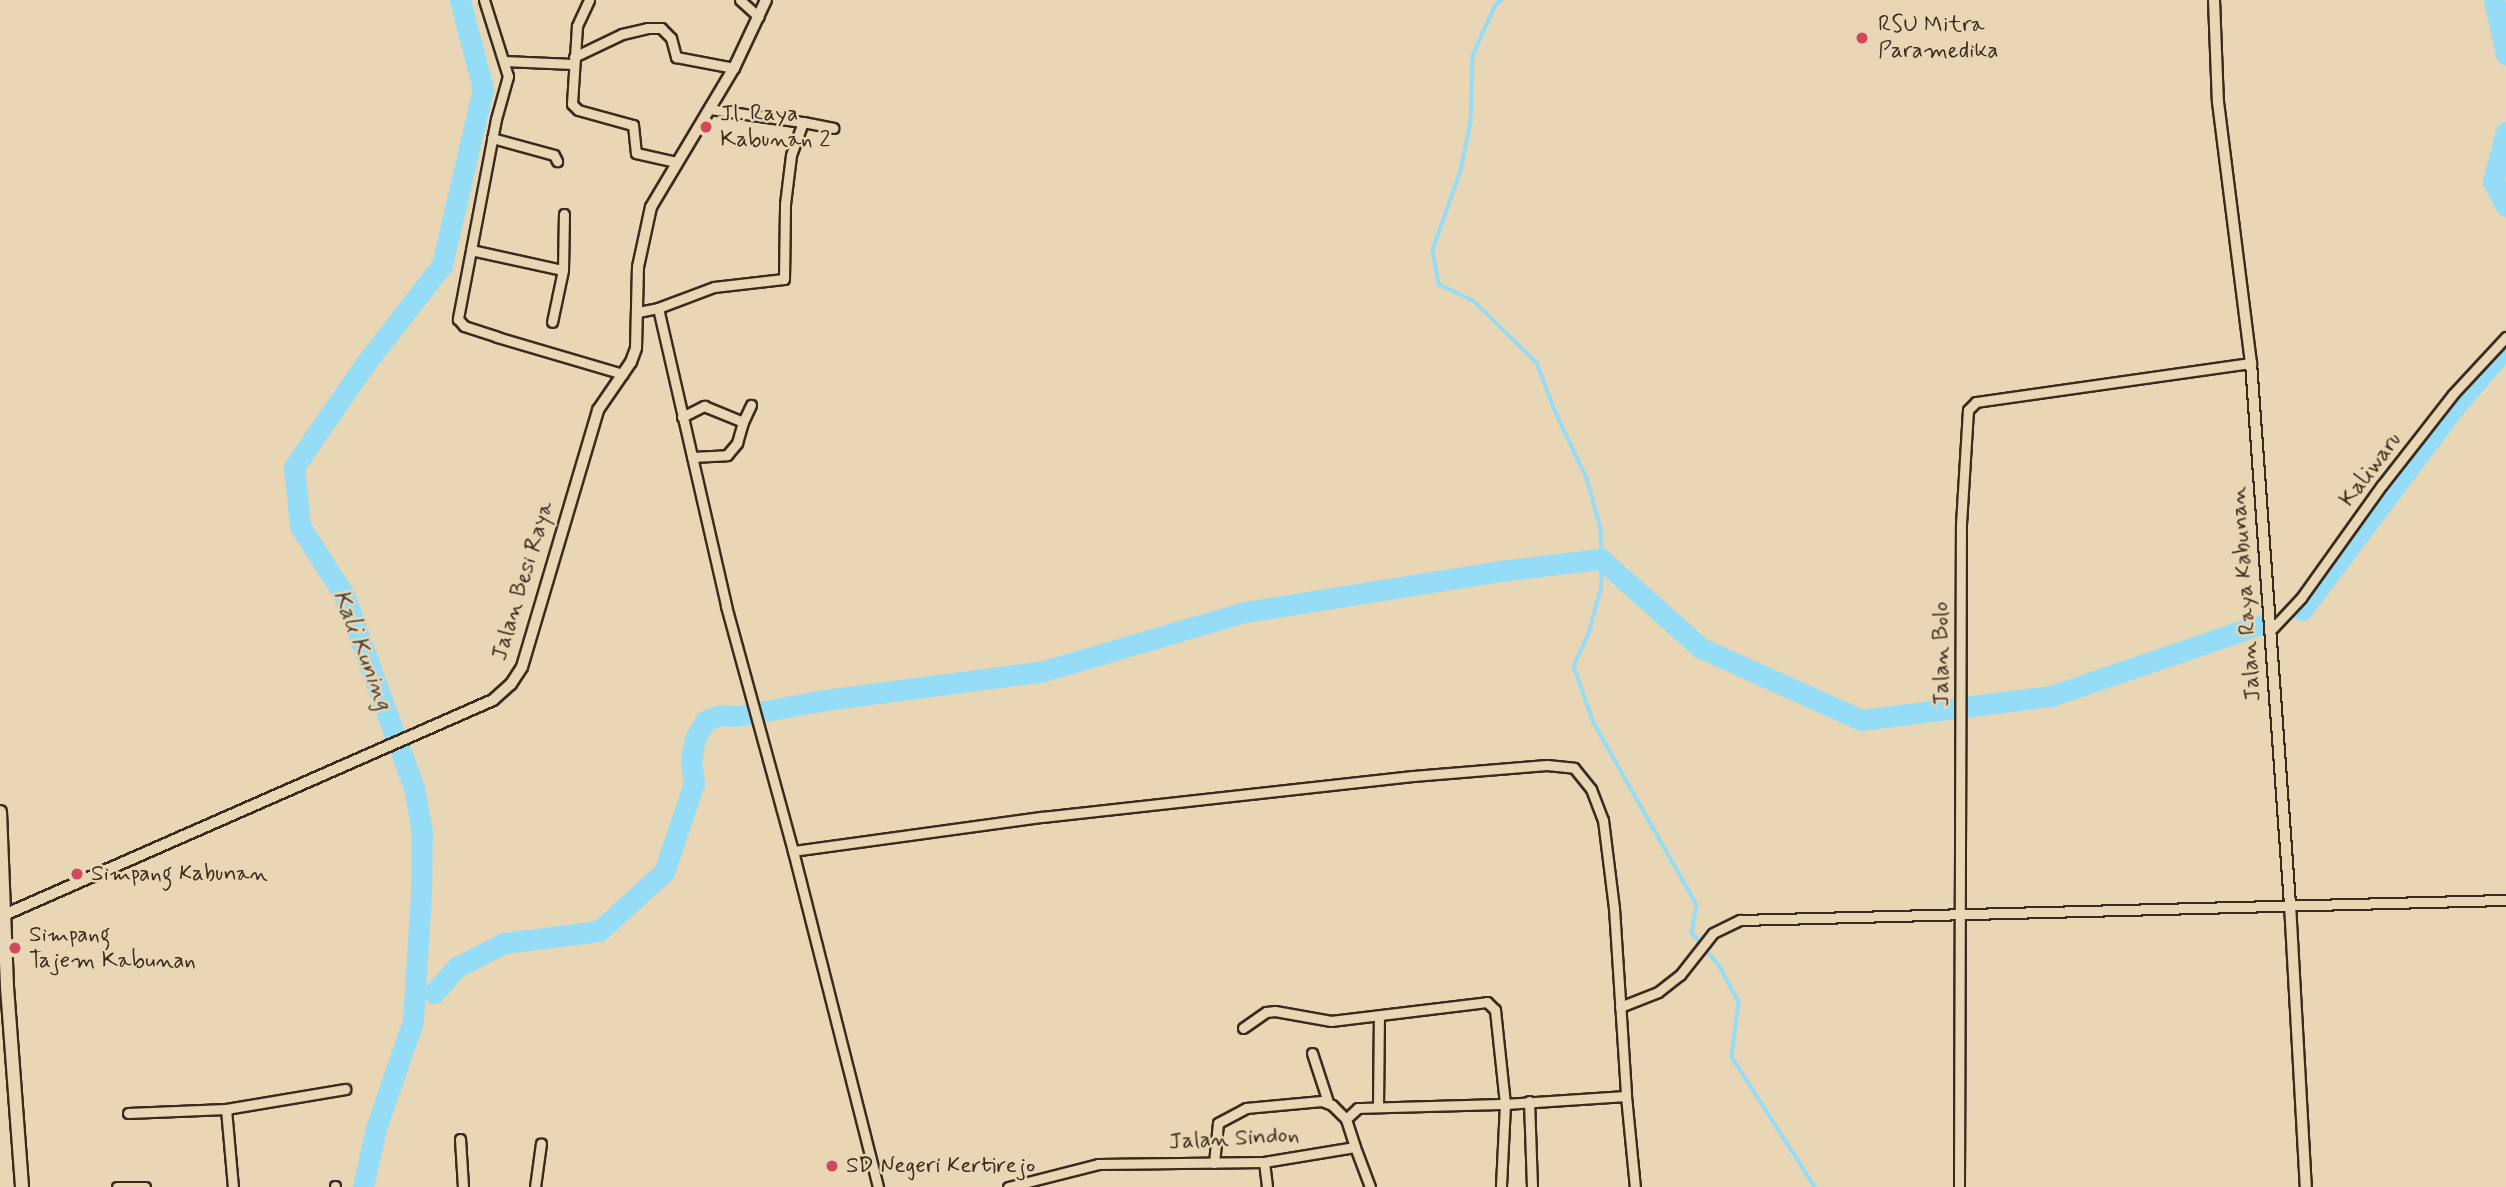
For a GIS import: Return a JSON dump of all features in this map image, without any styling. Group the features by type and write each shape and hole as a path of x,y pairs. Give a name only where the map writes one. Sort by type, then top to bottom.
{"main road":[{"path":"0,812 22,1187"}],"street":[{"path":"484,0 504,61 506,88 492,138 458,317 460,323 497,337 623,374"},
{"path":"589,0 579,18 573,61 571,99 574,107 629,123 636,130 636,153 676,162"},
{"path":"740,0 759,17"},
{"name":"Jalan Besi Raya","path":"4,915 493,700 511,684 522,667 591,428 603,402 623,374 636,348 638,267 646,223 657,193 734,68 766,0"},
{"name":"Jalan Raya Kabunan","path":"2214,0 2218,102 2251,363 2272,630 2306,1187"},
{"path":"504,61 573,61 622,34 660,28 671,38 676,57 734,68"},
{"path":"709,109 834,128"},
{"path":"638,312 658,308 714,287 784,279 785,204 789,162 803,122"},
{"path":"492,138 554,155 557,161"},
{"path":"552,322 563,270 564,214"},
{"path":"471,250 563,270"},
{"path":"658,308 740,659 793,851 878,1187"},
{"name":"Kaliwaru","path":"2272,630 2301,598 2382,485 2453,394 2506,337"},
{"name":"Jalan Bolo","path":"1959,1187 1962,912 1961,524 1968,411 1976,402 2251,363"},
{"path":"692,457 727,455 737,443 751,405"},
{"path":"682,417 704,406 743,422"},
{"path":"793,851 1042,817 1413,776 1562,765 1574,768 1584,777 1603,820 1614,908 1626,1096 1635,1187"},
{"path":"1620,1007 1658,992 1680,975 1710,937 1725,925 1753,919 2506,900"},
{"path":"1242,1028 1266,1012 1275,1011 1319,1020 1379,1017 1481,1002 1491,1003 1495,1010 1505,1104 1502,1187"},
{"path":"1378,1107 1379,1017"},
{"path":"1312,1053 1328,1102 1346,1119 1370,1187"},
{"path":"128,1113 226,1109 345,1089"},
{"path":"1346,1119 1353,1109 1505,1104 1626,1096"},
{"path":"1529,1101 1532,1187"},
{"path":"1214,1163 1218,1123 1261,1105 1328,1102"},
{"path":"226,1109 233,1187"},
{"path":"460,1139 463,1187"},
{"path":"535,1187 541,1143"},
{"name":"Jalan Sindon","path":"1008,1187 1098,1164 1264,1162 1355,1147"},
{"path":"1264,1162 1267,1187"},
{"path":"117,1187 145,1187"}],"waterway":[{"name":"Kali Kuning","path":"363,1187 376,1128 413,1021 422,832 414,788 344,595 300,526 294,467 365,364 442,265 483,89 460,0"},
{"path":"1502,0 1495,7 1473,56 1471,122 1461,171 1433,250 1439,284 1474,301 1537,363 1556,413 1587,478 1601,529 1602,586 1589,634 1574,666 1594,723 1697,905 1692,933 1719,965 1739,1002 1732,1057 1815,1187"},
{"path":"2494,0 2506,55"},
{"path":"2506,132 2493,181 2506,206"},
{"path":"2302,610 2452,410 2500,354"},
{"path":"434,993 457,967 504,943 599,931 664,872 694,783 691,761 695,739 705,721 720,715 737,716 825,700 1044,671 1245,612 1500,571 1601,559 1701,648 1861,720 2051,696 2258,625"}],"place":[{"name":"RSU Mitra Paramedika","path":"1862,38"},
{"name":"Jl. Raya Kabunan 2","path":"706,127"},
{"name":"Simpang Kabunan","path":"77,874"},
{"name":"Simpang Tajem Kabunan","path":"15,948"},
{"name":"SD Negeri Kertirejo","path":"832,1166"}]}
